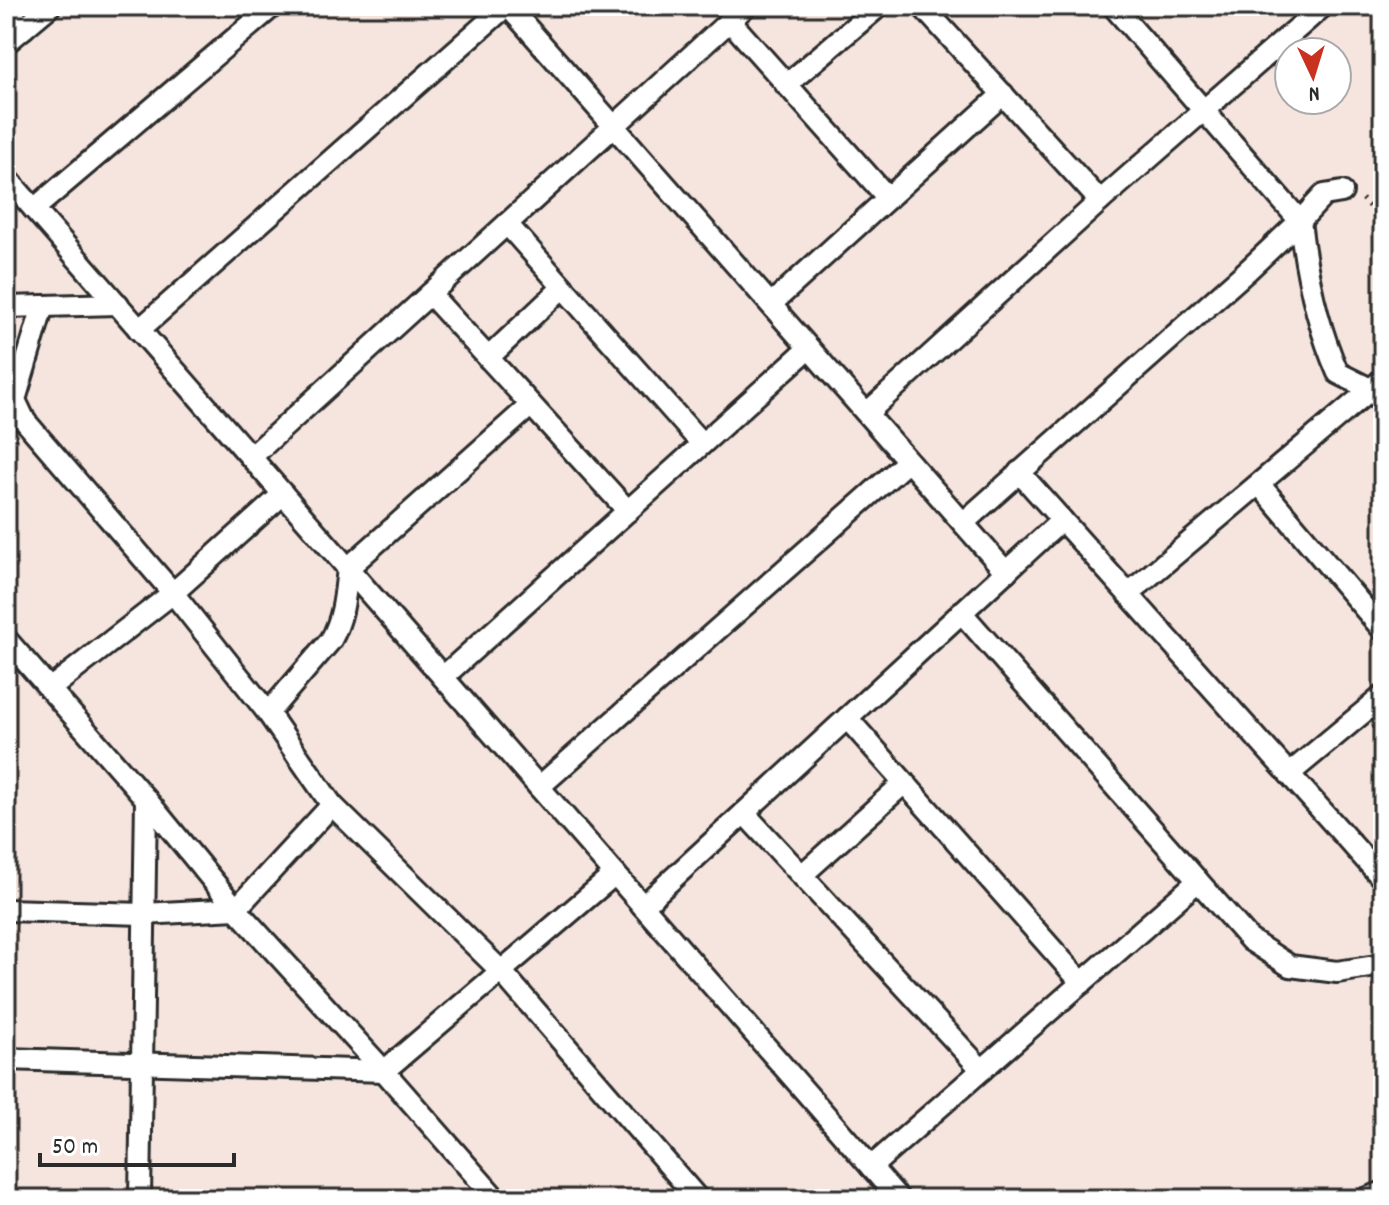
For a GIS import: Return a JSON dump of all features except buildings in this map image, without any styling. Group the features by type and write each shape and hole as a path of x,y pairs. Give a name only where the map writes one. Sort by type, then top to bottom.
{"street":[{"path":"6,43 50,6"},
{"path":"34,209 273,6"},
{"path":"139,330 507,6 1006,572"},
{"path":"251,457 746,6"},
{"path":"786,85 879,6"},
{"path":"922,6 1100,201"},
{"path":"1113,6 1300,221 1322,335 1338,373 1379,391 1259,484 1128,594"},
{"path":"867,413 1100,201 1323,6"},
{"path":"6,8 24,28"},
{"path":"730,21 888,198"},
{"path":"771,304 1003,94"},
{"path":"6,177 899,1199"},
{"path":"963,523 1300,221 1324,195 1342,192"},
{"path":"507,224 702,444"},
{"path":"488,358 562,288"},
{"path":"430,294 628,511"},
{"path":"6,307 118,304"},
{"path":"43,306 17,389 15,400 18,411 173,593 268,713 332,805 501,971 698,1199"},
{"path":"443,677 809,348"},
{"path":"268,713 331,640 339,626 344,610 348,568 531,405"},
{"path":"539,787 908,461"},
{"path":"1019,472 1383,879"},
{"path":"1259,484 1383,630"},
{"path":"51,688 173,593 283,494"},
{"path":"643,906 1062,520"},
{"path":"961,612 1250,940 1290,966 1337,972 1383,965"},
{"path":"6,639 146,799 236,909 496,1199"},
{"path":"1289,774 1383,696"},
{"path":"847,718 1082,983"},
{"path":"802,875 904,783"},
{"path":"140,1199 146,799"},
{"path":"6,910 144,914 236,909 332,805"},
{"path":"744,813 982,1070"},
{"path":"6,1059 384,1071 615,874"},
{"path":"871,1167 1198,881"},
{"path":"1365,1199 1383,1192"}],"path":[{"path":"1342,192 1366,201 1383,221"}]}
